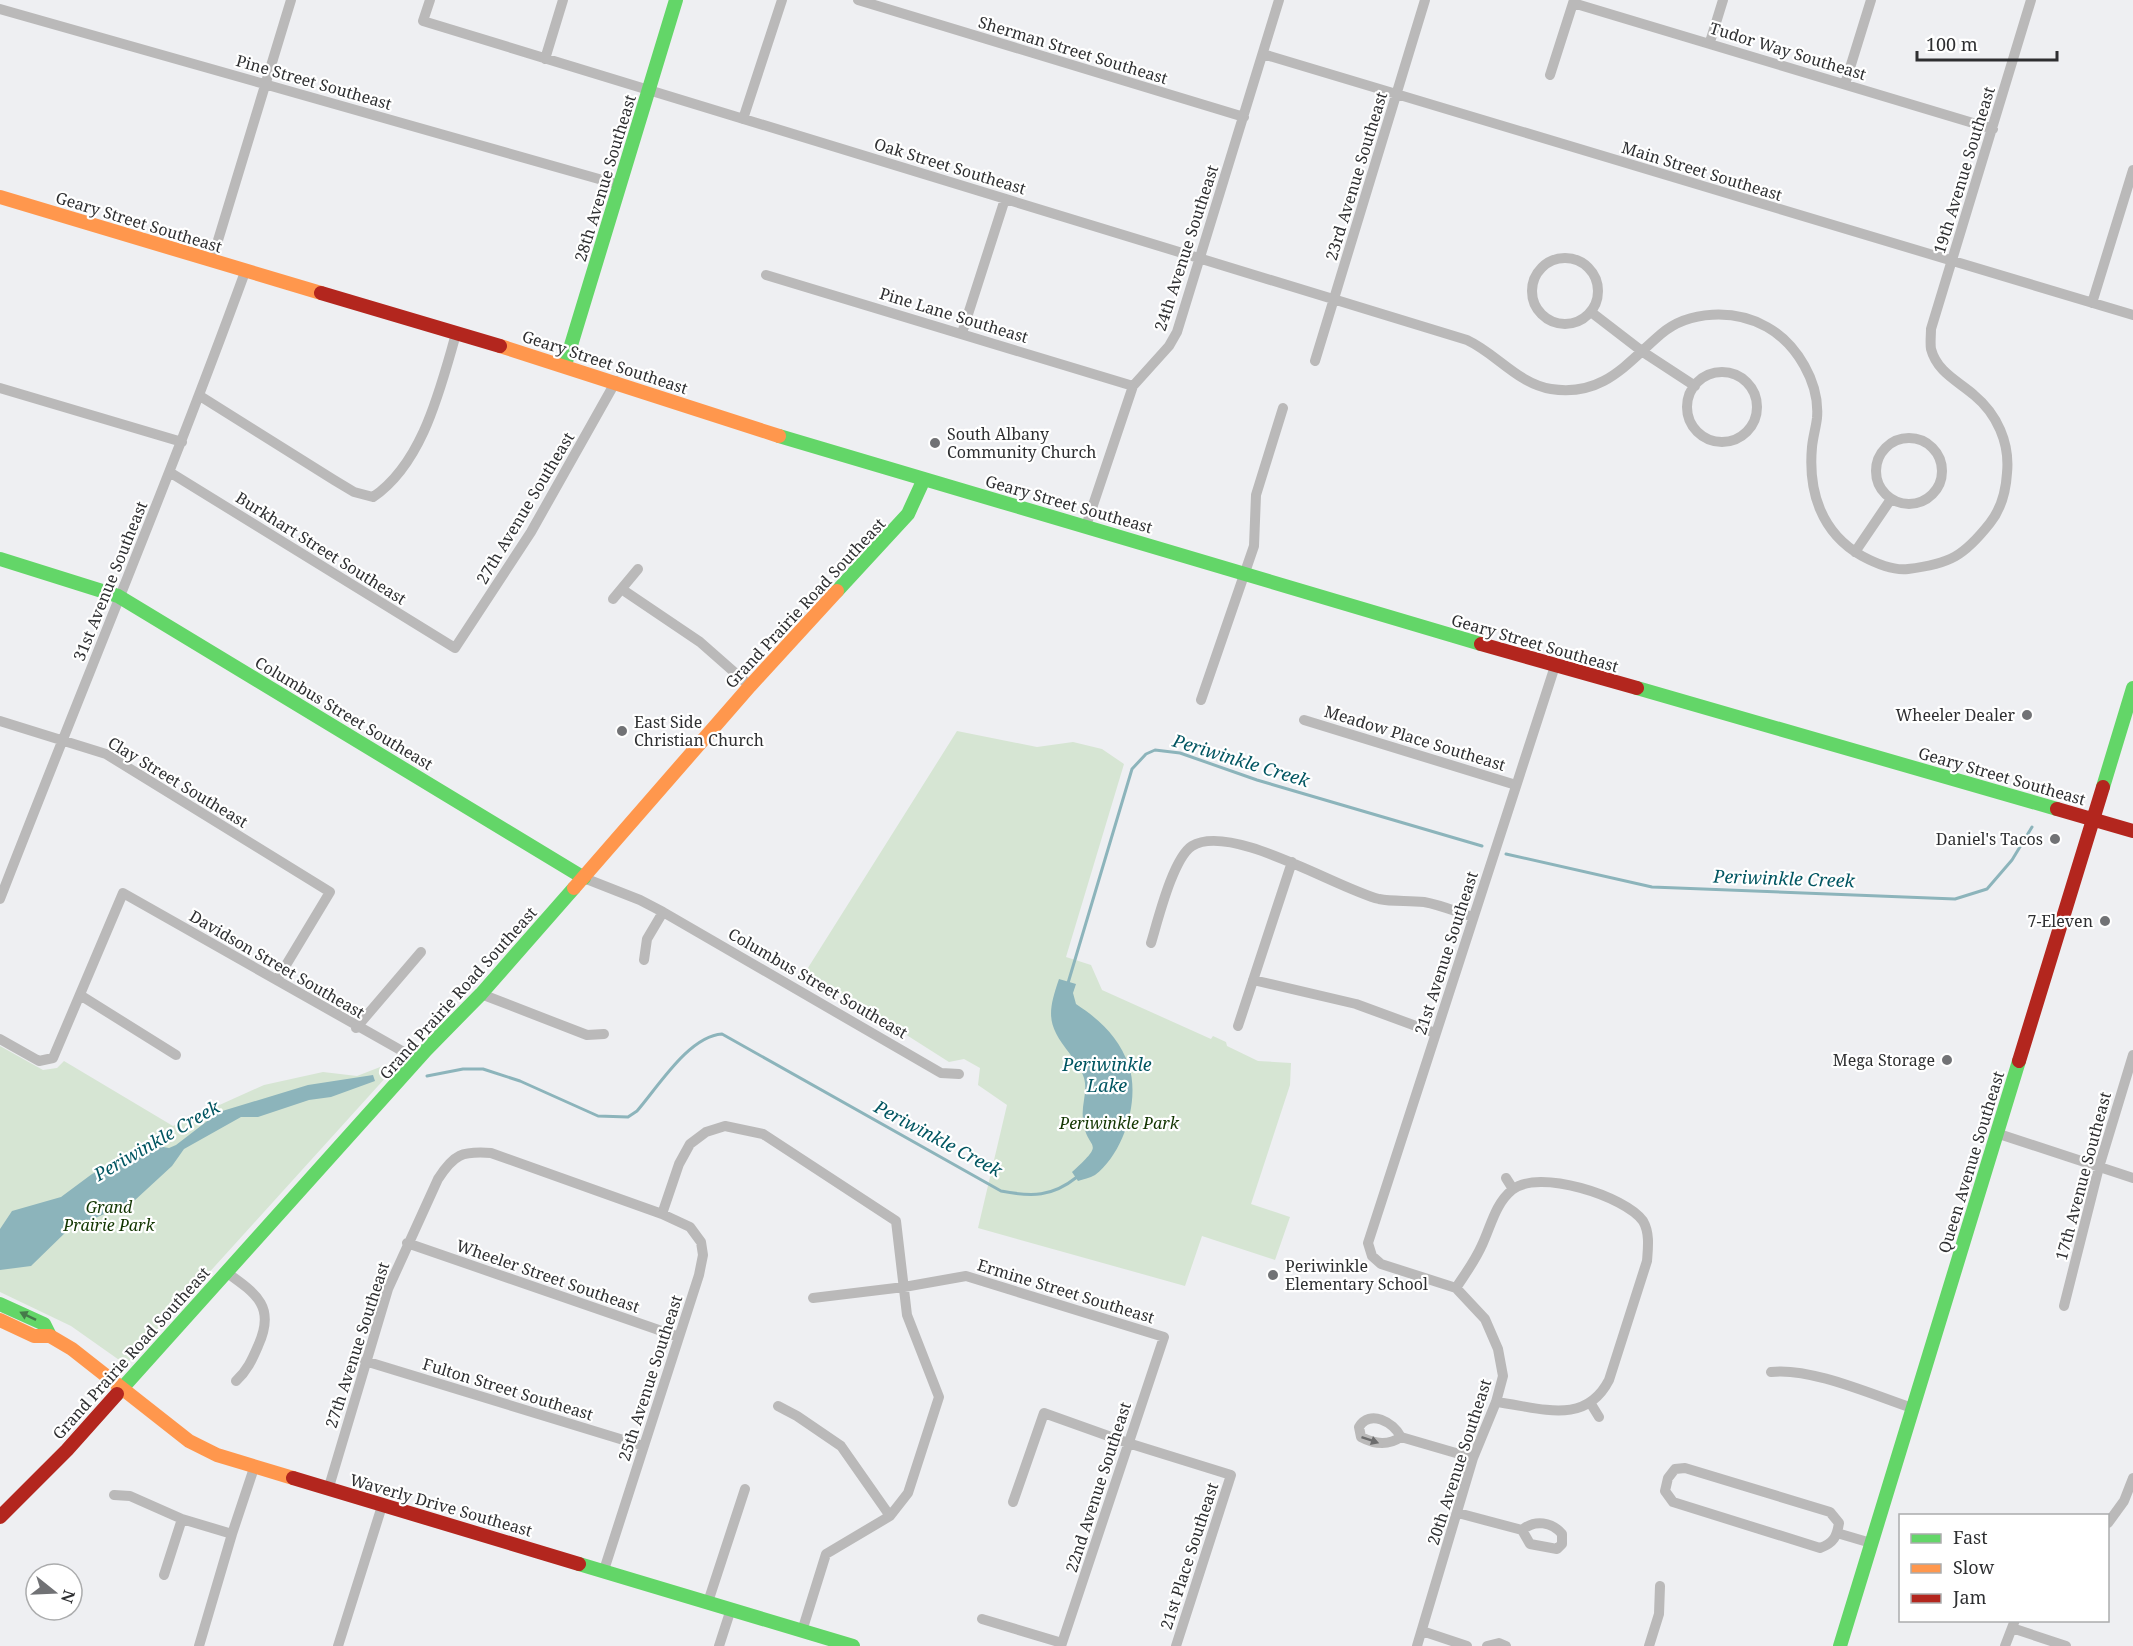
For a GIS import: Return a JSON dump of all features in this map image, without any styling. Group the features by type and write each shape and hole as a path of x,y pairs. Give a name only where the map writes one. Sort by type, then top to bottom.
{"main road":[{"name":"28th Avenue Southeast","path":"565,365 676,0"},
{"name":"Geary Street Southeast","path":"0,197 212,260 245,272 565,365 752,428 1555,666 2133,831"},
{"name":"Grand Prairie Road Southeast","path":"0,1517 123,1388 418,1060 481,994 750,686 908,514 924,479"},
{"name":"Columbus Street Southeast","path":"0,559 118,596 584,878"},
{"name":"Queen Avenue Southeast","path":"1840,1646 1912,1408 1999,1134 2133,688"},
{"name":"Waverly Drive Southeast","path":"0,1304 44,1324 50,1336 123,1388 189,1442 254,1468 604,1570 853,1646"},
{"name":"Waverly Drive Southeast","path":"0,1320 34,1336 50,1336"}],"street":[{"path":"212,260 291,0"},
{"name":"Oak Street Southeast","path":"430,0 423,21 1467,340 1485,348 1504,367 1526,380 1551,388 1593,386 1615,377 1662,333 1681,322 1717,315 1735,315 1755,321 1784,339 1808,371 1817,415 1810,474 1814,500 1827,525 1844,544 1855,552"},
{"path":"545,58 563,0"},
{"path":"743,119 782,0"},
{"name":"Sherman Street Southeast","path":"858,0 1244,117"},
{"name":"24th Avenue Southeast","path":"1086,526 1133,386 1169,346 1177,332 1279,0"},
{"name":"23rd Avenue Southeast","path":"1315,361 1425,0"},
{"path":"1710,42 1723,0"},
{"path":"1845,84 1870,0"},
{"name":"19th Avenue Southeast","path":"1855,552 1876,564 1902,569 1934,566 1955,558 1970,548 1993,519 2006,489 2008,463 2005,439 1995,419 1974,394 1946,375 1931,349 1931,329 2031,0"},
{"path":"1550,75 1574,1"},
{"name":"Tudor Way Southeast","path":"1574,1 1993,129"},
{"name":"Pine Street Southeast","path":"0,9 620,185"},
{"name":"Main Street Southeast","path":"1263,54 2133,315"},
{"path":"2092,303 2133,170"},
{"path":"962,333 1005,199"},
{"path":"1562,257 1575,258 1586,264 1594,274 1599,287 1597,300 1591,312 1581,320 1569,324 1556,323 1544,317 1536,307 1532,294 1533,281 1539,270 1549,261 1562,257"},
{"name":"31st Avenue Southeast","path":"0,899 64,741 118,596 171,473 245,272"},
{"name":"Pine Lane Southeast","path":"766,275 1133,386"},
{"path":"1591,312 1644,352 1695,386"},
{"path":"200,396 354,492 373,497 386,488 426,426 456,334"},
{"path":"1720,372 1734,374 1746,381 1754,392 1757,405 1755,418 1748,430 1737,439 1724,442 1710,440 1698,433 1690,422 1687,409 1689,395 1695,386 1705,377 1720,372"},
{"name":"27th Avenue Southeast","path":"455,648 531,531 616,381"},
{"path":"0,388 182,442"},
{"path":"1201,700 1254,546 1256,495 1283,408"},
{"path":"1914,438 1928,443 1938,454 1943,468 1941,483 1932,495 1920,503 1905,504 1891,499 1881,488 1876,474 1878,459 1887,447 1899,439 1914,438"},
{"name":"Burkhart Street Southeast","path":"171,473 455,648"},
{"path":"1855,552 1891,499"},
{"path":"613,599 623,590 638,569"},
{"path":"623,590 700,642 750,686"},
{"name":"21st Avenue Southeast","path":"1368,1249 1379,1205 1555,666"},
{"name":"Meadow Place Southeast","path":"1304,720 1516,785"},
{"name":"Clay Street Southeast","path":"0,721 106,754 330,892 277,980"},
{"path":"1151,942 1181,858 1192,846 1209,841 1226,842 1292,862 1379,899 1425,902 1473,917"},
{"path":"1238,1026 1292,862"},
{"path":"0,866 12,869"},
{"name":"Columbus Street Southeast","path":"584,878 640,900 663,912 941,1073 959,1074"},
{"name":"Davidson Street Southeast","path":"80,995 123,893 277,980 356,1028 418,1060"},
{"path":"644,960 647,939 663,912"},
{"path":"356,1028 421,952"},
{"path":"1253,980 1356,1004 1435,1033"},
{"path":"481,994 586,1035 604,1034"},
{"path":"0,1039 39,1061 53,1058 80,995 176,1055"},
{"name":"17th Avenue Southeast","path":"2064,1306 2099,1167 2133,1055"},
{"path":"662,1215 679,1164 690,1144 706,1132 725,1126 763,1134 896,1221 907,1315 939,1397 908,1493 890,1516 826,1554 802,1630"},
{"path":"1999,1134 2133,1178"},
{"name":"27th Avenue Southeast","path":"328,1490 364,1361 388,1289 407,1243 438,1179 449,1163 461,1154 491,1153 662,1215"},
{"path":"1506,1178 1513,1189"},
{"path":"1456,1288 1483,1243 1494,1214 1513,1189 1530,1183 1564,1184 1617,1201 1650,1221 1649,1242 1640,1285 1609,1380 1601,1396 1591,1404 1571,1411 1496,1402"},
{"name":"25th Avenue Southeast","path":"604,1570 699,1275 703,1255 701,1242 690,1227 662,1215"},
{"name":"Wheeler Street Southeast","path":"407,1243 679,1337"},
{"name":"20th Avenue Southeast","path":"1368,1249 1381,1264 1456,1288 1485,1319 1498,1349 1503,1376 1496,1402 1473,1458 1418,1646"},
{"path":"226,1272 254,1292 263,1304 266,1315 266,1330 250,1364 236,1381"},
{"name":"Ermine Street Southeast","path":"813,1298 904,1287 966,1276 1164,1337"},
{"name":"22nd Avenue Southeast","path":"1062,1645 1164,1337"},
{"name":"Fulton Street Southeast","path":"364,1361 643,1446"},
{"path":"1771,1372 1786,1370 1805,1373 1912,1408"},
{"path":"1591,1404 1599,1417"},
{"path":"778,1406 841,1446 890,1516"},
{"path":"1013,1503 1044,1413 1128,1443"},
{"path":"1401,1437 1473,1458"},
{"name":"21st Place Southeast","path":"1128,1443 1231,1475 1176,1646"},
{"path":"199,1646 254,1468"},
{"path":"1685,1468 1830,1512 1839,1523 1837,1533 1833,1541 1820,1548 1673,1502 1665,1491 1668,1478 1675,1469 1685,1468"},
{"path":"2109,1521 2124,1501 2133,1478"},
{"path":"708,1602 745,1490"},
{"path":"114,1495 130,1496 182,1519 232,1534"},
{"path":"338,1646 382,1506"},
{"path":"1458,1513 1522,1530"},
{"path":"164,1575 182,1519"},
{"path":"1837,1533 1871,1543"},
{"path":"1649,1646 1659,1614 1660,1586"},
{"path":"719,1646 731,1609"},
{"path":"982,1619 1062,1645"},
{"path":"2005,1646 2014,1624 2067,1646"},
{"path":"1422,1631 1467,1646"},
{"path":"1487,1646 1498,1643 1506,1646"}],"green space":[{"name":"Periwinkle Park","path":"957,731 1037,747 1073,742 1102,749 1124,764 1066,957 1091,965 1102,990 1211,1039 1213,1036 1226,1042 1227,1046 1258,1061 1291,1063 1290,1085 1251,1204 1290,1217 1275,1260 1202,1236 1185,1286 978,1228 1007,1105 978,1085 980,1068 964,1059 949,1062 806,971"},
{"name":"Grand Prairie Park","path":"0,1046 43,1070 57,1068 64,1061 173,1126 264,1085 323,1072 357,1076 393,1062 397,1065 129,1361 122,1362 71,1326 0,1292"}],"water":[{"name":"Periwinkle Lake","path":"1059,979 1076,984 1073,993 1076,1004 1101,1023 1120,1046 1129,1066 1132,1080 1131,1110 1121,1140 1114,1153 1095,1175 1078,1181 1072,1172 1093,1149 1083,1119 1084,1078 1080,1068 1062,1044 1051,1019 1052,1001"},
{"path":"373,1075 375,1081 331,1097 309,1100 258,1117 241,1117 184,1149 172,1166 134,1201 68,1230 31,1266 0,1270 0,1229 12,1211 61,1197 92,1174 110,1165 128,1160 158,1146 169,1148 176,1145 219,1112 308,1085"}],"waterway":[{"name":"Periwinkle Creek","path":"1068,983 1132,769 1146,754 1155,750 1180,753 1257,780 1482,846"},
{"name":"Periwinkle Creek","path":"1506,854 1652,887 1955,899 1987,889 2012,860 2032,827"},
{"name":"Periwinkle Creek","path":"427,1076 463,1069 483,1069 520,1081 598,1116 628,1117 637,1111 686,1053 710,1037 722,1034 1001,1191 1041,1194 1068,1184 1077,1177"}],"traffic: fast":[{"path":"565,365 676,0"},
{"path":"779,436 1481,644"},
{"path":"837,591 908,514 924,479"},
{"path":"0,559 118,596 584,878"},
{"path":"1637,688 2057,809"},
{"path":"2103,787 2133,688"},
{"path":"117,1394 426,1050 481,994 574,888"},
{"path":"1840,1646 2019,1061"},
{"path":"0,1304 44,1324 50,1336"},
{"path":"579,1564 853,1646"}],"traffic: slow":[{"path":"0,197 321,293"},
{"path":"500,346 779,436"},
{"path":"574,888 750,686 837,591"},
{"path":"0,1320 34,1336 50,1336 72,1349 189,1441 217,1455 293,1478"}],"traffic: jam":[{"path":"321,293 500,346"},
{"path":"1481,644 1637,688"},
{"path":"2019,1061 2103,787"},
{"path":"2057,809 2133,831"},
{"path":"0,1517 67,1450 117,1394"},
{"path":"293,1478 579,1564"}],"place":[{"name":"South Albany Community Church","path":"935,443"},
{"name":"Wheeler Dealer","path":"2027,715"},
{"name":"East Side Christian Church","path":"622,731"},
{"name":"Daniel's Tacos","path":"2055,839"},
{"name":"7-Eleven","path":"2105,921"},
{"name":"Mega Storage","path":"1947,1060"},
{"name":"Periwinkle Elementary School","path":"1273,1275"}]}
